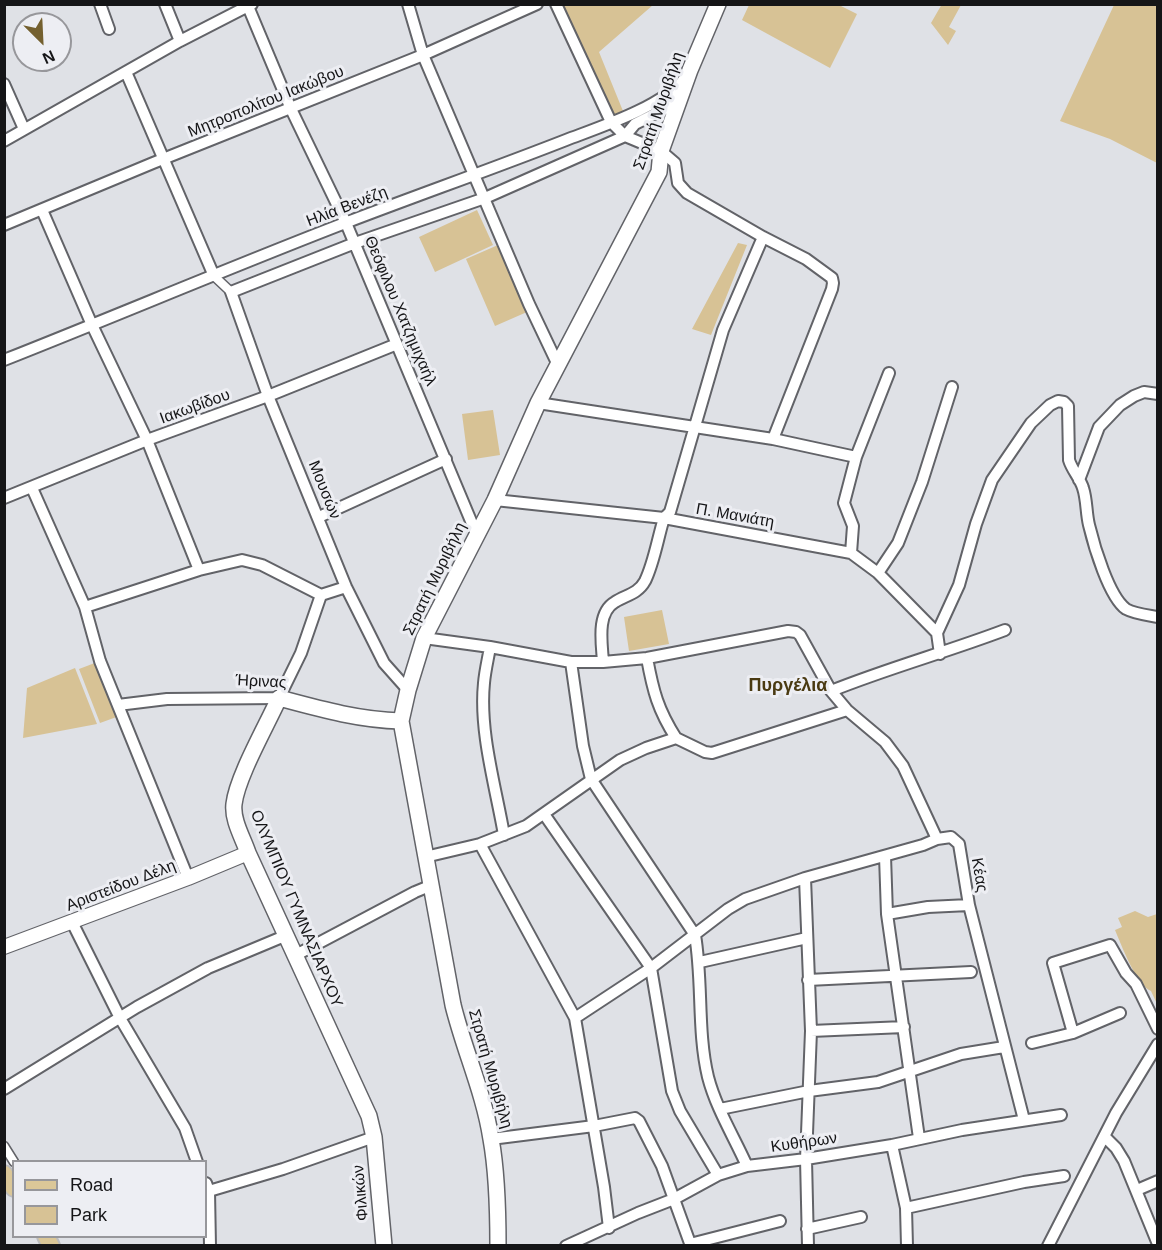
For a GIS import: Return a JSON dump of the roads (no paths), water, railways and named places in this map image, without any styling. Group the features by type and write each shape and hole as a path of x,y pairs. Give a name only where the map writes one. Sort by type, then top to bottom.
{"main road":[{"name":"Στρατή Μυριβήλη","path":"498,1245 491,1139 481,1095 461,1038 453,1005 401,721 424,638 495,500 538,403 659,172 661,151 690,70 718,4"},
{"name":"Ήρινας","path":"279,698 327,712 371,720 401,721"},
{"name":"ΟΛΥΜΠΙΟΥ ΓΥΜΝΑΣΙΑΡΧΟΥ","path":"279,698 243,776 234,804 235,817 248,853 360,1093 375,1137"},
{"name":"Φιλικών","path":"375,1137 384,1245"}],"street":[{"path":"100,4 109,29"},
{"path":"165,4 180,41"},
{"path":"408,4 423,55 529,304 558,365"},
{"name":"Μητροπολίτου Ιακώβου","path":"4,225 423,55 537,4"},
{"path":"556,4 610,122 625,136 661,151 675,163 678,183 682,189 763,237 806,259 832,278 832,289 773,439"},
{"path":"4,141 180,41 249,5"},
{"name":"Θεόφιλου Χατζημιχαήλ","path":"249,5 291,109 355,243 476,533"},
{"name":"Ηλία Βενέζη","path":"4,360 346,223 475,176 610,122 654,102 681,82 690,70"},
{"path":"126,72 214,276 231,292 355,243 484,198 625,136 635,124 679,102"},
{"path":"4,84 24,129"},
{"path":"42,210 92,325 147,440 199,570"},
{"path":"603,662 601,641 605,612 613,603 638,590 645,580 664,518 670,512 723,330 763,237"},
{"name":"Μουσών","path":"231,292 268,396 346,587 384,663 408,690"},
{"name":"Ιακωβίδου","path":"4,498 147,440 268,396 397,344"},
{"path":"851,553 853,526 844,503 856,457 889,373"},
{"path":"878,573 898,543 922,482 952,387"},
{"path":"1079,480 1099,427 1120,405 1134,396 1144,393 1158,394"},
{"path":"940,654 937,633 959,585 976,524 992,480 1031,423 1050,405 1058,401 1068,406 1069,460 1084,494 1089,524 1115,597 1126,609 1158,617"},
{"path":"538,403 773,439 856,457"},
{"path":"319,517 446,459"},
{"path":"32,488 86,608 100,661 188,878"},
{"name":"Π. Μανιάτη","path":"495,500 664,518 851,553 878,573 937,633"},
{"path":"86,608 199,570 242,560 250,561 321,595 346,587"},
{"name":"ΟΛΥΜΠΙΟΥ ΓΥΜΝΑΣΙΑΡΧΟΥ","path":"279,698 301,653 321,595"},
{"path":"831,691 880,671 940,654 1005,630"},
{"path":"424,638 571,662 603,662 647,658 788,631 796,632 800,634 831,691 848,710 885,742 903,766 937,839 805,878 745,899 728,909 651,968 575,1018"},
{"path":"490,647 484,684 484,711 486,737 504,835"},
{"path":"647,658 659,710 676,738 705,752 712,753 848,710"},
{"path":"571,662 583,746 591,779 658,876 695,935 700,962 702,1042 708,1078 747,1166"},
{"name":"Ήρινας","path":"118,705 167,699 279,698"},
{"path":"425,857 480,844 526,826 591,779 637,752 676,738"},
{"path":"544,814 651,968 672,1091 680,1111 718,1175"},
{"name":"Κέας","path":"937,839 951,837 959,844 969,905 1024,1120"},
{"path":"480,844 575,1018 609,1228"},
{"name":"Αριστείδου Δέλη","path":"4,947 248,853"},
{"path":"885,856 887,914 919,1138"},
{"path":"805,878 811,1031 806,1159 808,1245"},
{"path":"296,955 432,885"},
{"path":"887,914 928,907 969,905"},
{"path":"72,922 120,1018 185,1128 197,1160"},
{"path":"4,1089 120,1018 208,968 286,935"},
{"path":"700,962 807,938"},
{"path":"1073,1033 1053,963 1110,945 1126,973 1136,984 1158,1029"},
{"path":"808,980 971,972"},
{"path":"1032,1042 1073,1033 1120,1013"},
{"path":"811,1031 904,1027"},
{"path":"1048,1245 1116,1113 1158,1044"},
{"path":"720,1109 809,1091 878,1082 961,1054 1004,1047"},
{"name":"Κυθήρων","path":"566,1245 674,1199 718,1175 747,1166 806,1159 1060,1115"},
{"path":"491,1139 594,1126 635,1118 662,1166 690,1245 780,1221"},
{"path":"210,1245 207,1187 283,1169 375,1137"},
{"path":"1105,1137 1116,1148 1137,1190 1158,1244"},
{"path":"892,1144 906,1208 907,1245"},
{"path":"4,1146 13,1160"},
{"path":"906,1208 1024,1182 1064,1176"},
{"path":"1137,1190 1158,1181"},
{"path":"807,1229 861,1217"}],"district":[{"name":"Πυργέλια","path":"788,686"}]}
